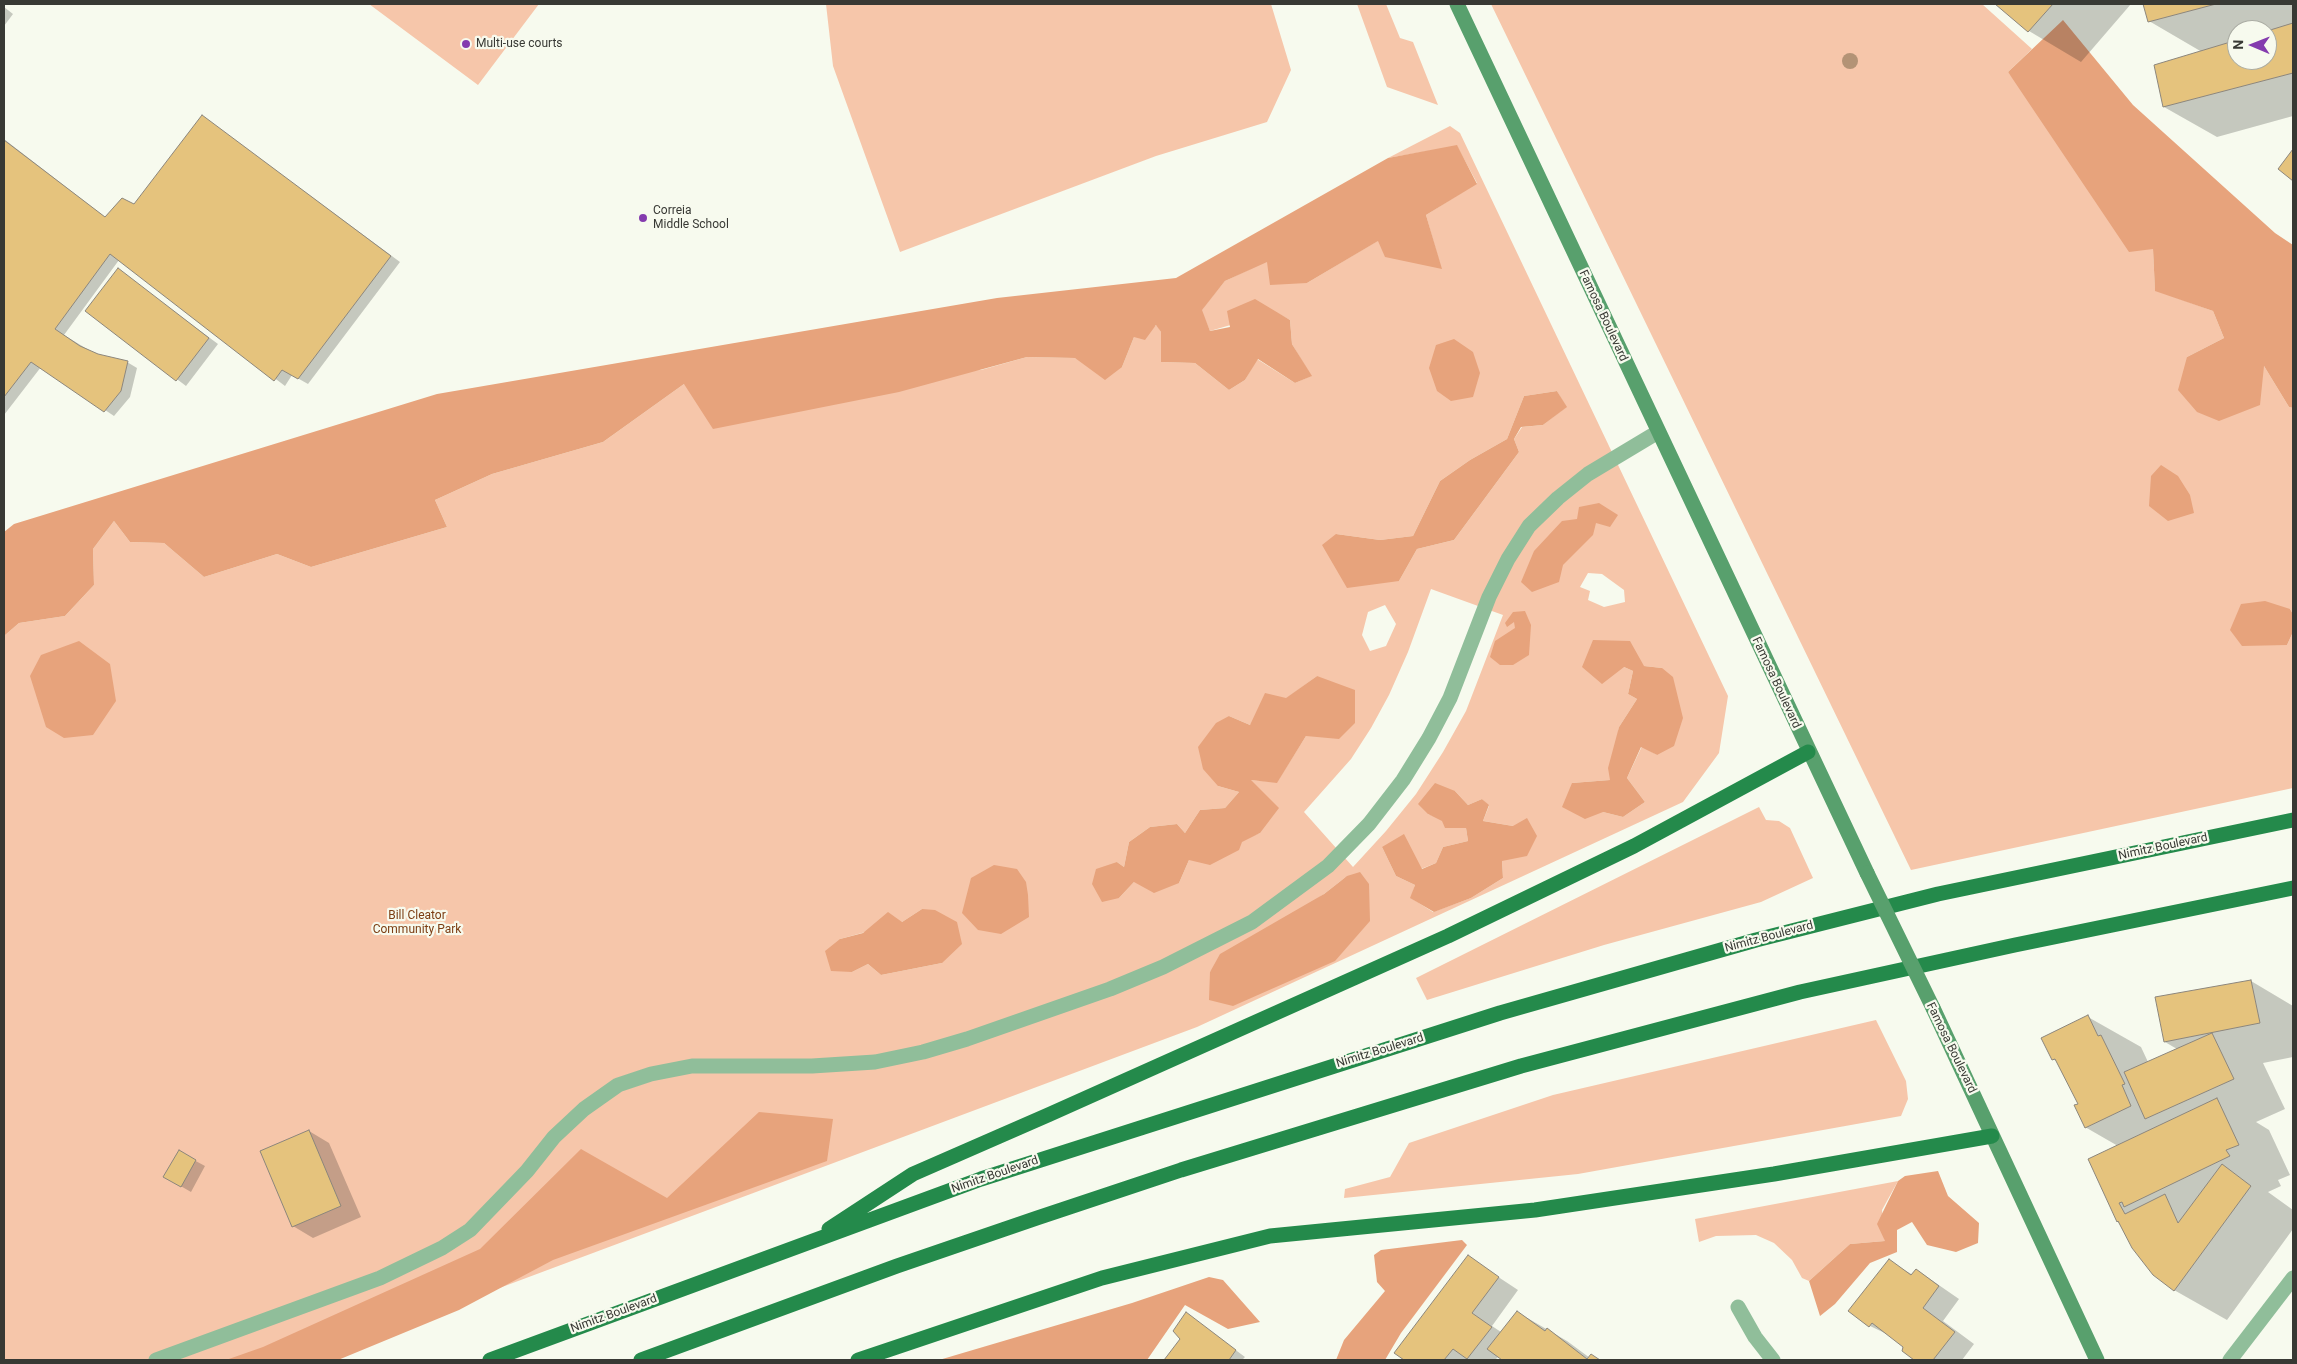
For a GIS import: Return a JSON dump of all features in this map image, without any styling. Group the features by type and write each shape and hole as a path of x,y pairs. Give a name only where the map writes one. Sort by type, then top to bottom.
{"main road":[{"path":"808,1243 913,1174 1448,936 1634,846 1808,752"},
{"name":"Nimitz Boulevard","path":"490,1360 981,1179 1500,1013 1756,940 1938,894 2293,820"},
{"path":"641,1360 897,1266 1082,1203 1189,1168 1512,1069 1800,992 2015,945 2293,888"},
{"path":"858,1360 1102,1278 1270,1236 1535,1210 1774,1174 1992,1136"}],"street":[{"name":"Famosa Boulevard","path":"1457,4 1808,752 1933,1008 2097,1360"},
{"path":"156,1360 380,1278 442,1248 470,1230 527,1171 554,1137 584,1109 618,1086 651,1074 692,1066 812,1066 874,1062 923,1052 967,1039 1110,988 1163,967 1252,922 1328,866 1369,824 1404,780 1430,738 1450,698 1489,596 1508,559 1529,526 1558,498 1588,474 1658,432"},
{"path":"2230,1360 2293,1278"},
{"path":"1738,1307 1755,1337 1773,1360"}],"green space":[{"name":"Multi-use courts","path":"369,4 539,4 478,85"},
{"path":"826,4 1271,4 1291,70 1267,122 1156,156 900,252 833,66"},
{"path":"1357,4 1386,4 1400,38 1413,42 1438,105 1387,87"},
{"path":"1491,4 1982,4 2032,49 2008,72 2153,249 2155,290 2213,311 2224,338 2187,357 2264,366 2289,407 2293,408 2293,614 2290,609 2287,645 2293,632 2293,788 1911,870"},
{"name":"Bill Cleator Community Park","path":"1450,126 1460,133 1728,696 1719,753 1683,802 1197,1027 307,1360 4,1360 4,636 19,623 65,616 94,585 93,549 114,521 130,542 164,543 204,577 277,554 311,567 447,527 435,500 492,474 603,442 684,384 981,370 1027,357 1075,358 1122,367 1134,337 1157,325 1161,332 1161,362 1195,363 1229,390 1245,380 1257,359 1295,383 1311,376 1292,344 1290,320 1275,312 1210,331 1201,310 1225,281 1267,261 1307,283 1379,240 1441,268 1426,215 1477,183 1457,146 1388,158","holes":["1557,391 1566,407 1543,425 1522,427 1514,439 1519,452 1454,540 1417,549 1399,581 1336,534 1380,540 1413,536 1440,481 1470,460 1507,439 1524,396","1588,573 1602,574 1624,590 1625,602 1604,607 1588,600 1590,591 1580,587","1431,589 1503,615 1466,711 1443,752 1416,794 1353,867 1304,812 1351,759 1389,695 1408,652","1385,605 1396,624 1386,646 1370,651 1362,635 1368,612","1644,666 1662,668 1657,755 1642,746 1627,778 1645,802 1623,817 1603,812 1572,783 1610,780 1619,727 1637,699 1628,694 1633,671 1624,667","1317,676 1306,736 1277,782 1251,780 1260,833 1189,860 1179,883 1134,882 1119,898 1117,862 1124,867 1129,842 1150,827 1177,824 1185,833 1200,810 1225,808 1239,792 1218,786 1229,716 1250,725","1455,791 1468,805 1482,799 1489,806 1483,821 1513,826 1502,861 1503,878 1471,898 1433,912 1411,898 1415,885 1396,876 1382,847 1421,869 1436,863 1443,847 1468,841 1466,828 1428,814","1347,876 1210,1000 1210,972 1324,894","922,909 942,963 881,975 868,964 852,972 840,939 902,922"]},
{"path":"1759,807 1766,820 1779,821 1790,828 1813,878 1761,902 1604,945 1427,1000 1416,978"},
{"path":"1876,1020 1906,1081 1908,1099 1901,1116 1578,1174 1344,1198 1345,1189 1390,1177 1409,1143 1553,1095"},
{"path":"1898,1181 1882,1210 1885,1241 1850,1244 1809,1281 1802,1278 1792,1260 1774,1243 1756,1235 1716,1236 1699,1242 1695,1219"}],"shaded area":[{"path":"2063,20 2133,105 2275,233 2293,245 2293,408 2289,407 2264,366 2260,405 2219,421 2197,412 2178,390 2187,357 2224,338 2213,311 2155,291 2153,249 2129,252 2008,72"},
{"path":"1457,145 1477,184 1426,215 1442,269 1385,257 1378,241 1307,283 1270,285 1267,262 1225,281 1202,310 1210,331 1230,327 1227,311 1255,299 1290,320 1292,344 1312,376 1295,383 1258,359 1245,380 1229,390 1195,363 1161,362 1161,332 1156,325 1145,340 1134,337 1122,367 1105,380 1075,358 1027,357 899,392 713,429 684,384 603,442 492,474 435,500 447,527 311,567 277,554 204,577 164,543 130,542 114,521 93,549 94,585 65,616 19,623 4,636 4,532 14,524 437,394 997,298 1176,278 1388,158"},
{"path":"1454,339 1473,352 1480,373 1473,397 1451,401 1437,391 1429,368 1436,345"},
{"path":"1557,391 1567,407 1543,425 1521,427 1514,439 1519,452 1454,540 1417,549 1399,581 1347,588 1322,545 1336,534 1380,540 1413,536 1440,481 1470,460 1507,439 1524,396"},
{"path":"2161,465 2178,476 2190,495 2194,513 2168,521 2149,506 2151,476"},
{"path":"1599,503 1618,515 1610,527 1596,523 1593,535 1563,565 1559,582 1532,592 1521,582 1534,551 1562,521 1577,519 1579,507"},
{"path":"2265,601 2290,609 2293,614 2293,632 2287,645 2242,646 2230,630 2241,604"},
{"path":"1525,611 1531,625 1529,655 1513,665 1500,665 1490,657 1495,641 1515,628 1514,622 1507,627 1505,623 1513,612"},
{"path":"1593,640 1630,641 1644,666 1662,668 1673,677 1683,718 1674,746 1657,755 1641,747 1627,778 1645,802 1623,817 1603,812 1585,819 1562,807 1572,783 1610,780 1608,768 1619,727 1637,699 1628,694 1633,671 1624,667 1602,684 1582,667"},
{"path":"79,641 110,664 116,701 93,735 64,738 46,727 30,676 41,655"},
{"path":"1317,676 1355,690 1355,723 1339,739 1306,736 1277,783 1251,780 1279,808 1260,833 1242,842 1239,850 1210,865 1189,860 1179,883 1154,893 1134,882 1119,898 1102,902 1092,884 1096,869 1117,862 1124,867 1129,842 1150,827 1177,824 1185,833 1200,810 1225,808 1239,792 1218,786 1203,769 1198,747 1216,723 1229,716 1250,725 1265,693 1286,698"},
{"path":"1435,783 1455,791 1468,805 1482,799 1489,805 1483,821 1513,826 1527,818 1537,836 1527,856 1502,861 1503,878 1471,898 1434,912 1410,898 1415,885 1396,876 1382,847 1404,834 1422,869 1436,863 1443,847 1468,841 1466,828 1445,828 1442,821 1428,814 1418,804"},
{"path":"994,865 1017,869 1026,882 1028,895 1029,917 1001,934 978,930 962,913 971,878"},
{"path":"1360,872 1369,884 1370,921 1335,961 1233,1006 1209,1000 1210,972 1220,954 1324,894 1347,876"},
{"path":"922,909 935,910 957,922 962,944 942,963 881,975 868,964 852,972 831,971 825,951 840,939 863,933 888,912 902,922"},
{"path":"759,1112 833,1119 827,1161 553,1260 459,1310 338,1360 226,1360 263,1347 480,1249 581,1149 667,1198"},
{"path":"1938,1171 1948,1196 1979,1223 1978,1243 1956,1252 1927,1245 1912,1222 1897,1230 1897,1252 1870,1263 1835,1304 1820,1316 1809,1281 1850,1244 1885,1241 1877,1224 1898,1181 1905,1176"},
{"path":"1462,1240 1467,1245 1401,1333 1385,1360 1336,1360 1344,1340 1385,1291 1377,1282 1374,1255 1381,1250"},
{"path":"1209,1277 1223,1280 1260,1322 1228,1329 1185,1305 1147,1360 939,1360 1132,1303"}],"building":[{"path":"1995,4 2053,4 2028,32"},
{"path":"2143,4 2216,4 2148,22"},
{"path":"2293,23 2293,73 2163,107 2154,65 2227,43 2227,70 2277,70 2277,28"},
{"path":"202,115 391,256 298,379 282,370 274,381 110,254 55,329 80,346 98,354 128,361 121,391 104,412 31,362 4,397 4,140 105,217 122,198 134,204"},
{"path":"2293,149 2293,181 2278,169"},
{"path":"118,268 209,338 176,381 85,311"},
{"path":"2251,980 2260,1023 2164,1042 2155,997"},
{"path":"2088,1015 2098,1036 2101,1035 2125,1084 2122,1085 2131,1106 2085,1128 2074,1105 2078,1104 2055,1059 2052,1060 2041,1038"},
{"path":"2212,1033 2234,1079 2145,1119 2124,1072"},
{"path":"2217,1098 2239,1145 2226,1150 2230,1156 2124,1207 2122,1202 2119,1203 2125,1214 2165,1194 2178,1223 2222,1164 2251,1186 2174,1291 2153,1275 2132,1248 2117,1222 2088,1159"},
{"path":"309,1130 341,1206 292,1227 260,1151"},
{"path":"179,1150 196,1160 181,1187 163,1177"},
{"path":"1468,1255 1499,1277 1472,1313 1492,1327 1467,1359 1453,1349 1444,1360 1404,1360 1394,1353"},
{"path":"1889,1259 1911,1275 1916,1269 1939,1286 1923,1308 1955,1332 1933,1360 1914,1360 1902,1351 1903,1347 1872,1323 1869,1327 1848,1311"},
{"path":"1517,1311 1545,1331 1547,1328 1587,1359 1591,1354 1600,1360 1502,1360 1487,1349"},
{"path":"1186,1312 1236,1350 1229,1360 1164,1360 1180,1339 1173,1331"}],"place":[{"name":"Multi-use courts","path":"466,44"},
{"name":"Correia Middle School","path":"643,218"}]}
